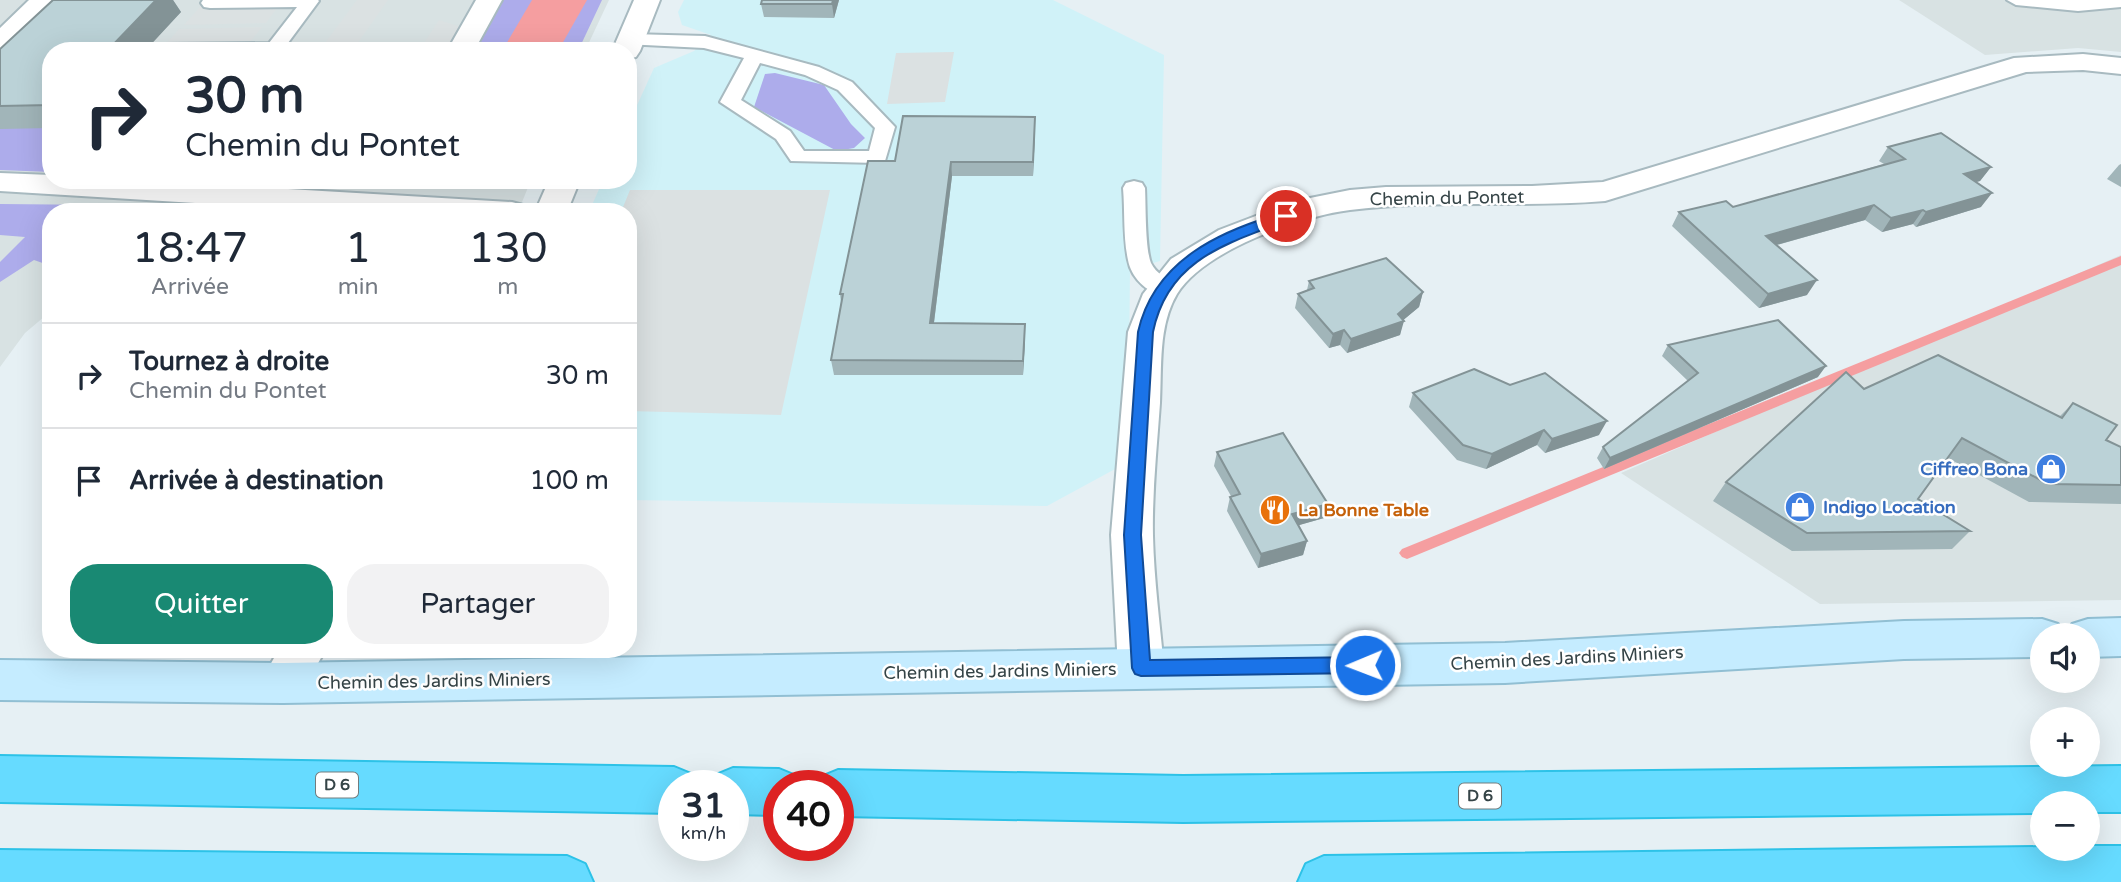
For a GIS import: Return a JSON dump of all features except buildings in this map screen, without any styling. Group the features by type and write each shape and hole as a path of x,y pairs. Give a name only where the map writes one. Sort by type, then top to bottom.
{"highway":[{"name":"D 6","path":"0,779 658,790"},
{"name":"D 6","path":"854,793 1182,799 2121,789"},
{"path":"1324,882 2121,871"},
{"path":"0,876 568,882"}],"street":[{"path":"0,43 44,0"},
{"path":"465,42 489,0"},
{"path":"630,42 647,0"},
{"name":"Chemin du Pontet","path":"1141,668 1132,535 1146,332 1150,309 1162,288 1183,266 1210,245 1312,207 1405,195 1562,196 1605,191 2024,64 2083,62 2121,66"},
{"path":"0,182 42,183"},
{"path":"294,189 378,191 455,203"},
{"path":"2100,638 2121,637"},
{"name":"Chemin des Jardins Miniers","path":"0,680 293,666 1141,668 1505,663 1904,640 2030,638"}],"lane":[{"path":"2016,0 2078,6 2121,2"},
{"path":"210,3 310,1 278,42"},
{"path":"637,46 705,42 811,71 845,86 884,127 878,157 798,157 783,135 730,102 754,57"},
{"path":"1134,188 1139,262 1151,281 1162,288"}],"shaded area":[{"path":"0,0 609,0 589,42 42,42 42,189 527,189 522,203 42,203 42,319 25,333 0,367"},
{"path":"206,0 283,0 266,23 184,25"},
{"path":"357,0 388,0 358,42 326,42"},
{"path":"502,0 602,0 582,42 478,42"},
{"path":"532,0 587,0 563,42 507,42"},
{"path":"684,0 1053,0 1164,55 1160,261 1130,270 1128,462 1047,506 637,500 637,203 593,203 599,189 637,189 637,105 654,68 694,51 711,35 682,25 678,12"},
{"path":"1899,0 2121,0 2121,52 2078,48 1985,55"},
{"path":"439,20 461,27 452,42 425,42"},
{"path":"262,27 250,42 168,42 179,29"},
{"path":"954,52 945,102 887,104 896,53"},
{"path":"775,73 824,85 851,124 865,138 854,148 837,151 754,107 765,74"},
{"path":"42,127 42,172 0,170 0,128"},
{"path":"630,190 830,190 781,415 637,411 637,203 625,203"},
{"path":"0,204 42,204 42,263 34,260 0,282 0,262 25,237 0,235"},
{"path":"2121,255 2121,600 1820,604 1621,473"}],"waterway":[{"path":"1407,553 2121,260"}],"place":[{"name":"Ciffreo Bona","path":"2051,469"},
{"name":"Indigo Location","path":"1800,507"},
{"name":"La Bonne Table","path":"1275,510"}],"route":[{"path":"1286,216 1210,245 1183,266 1162,288 1150,309 1146,332 1132,535 1141,668 1365,665"}]}
